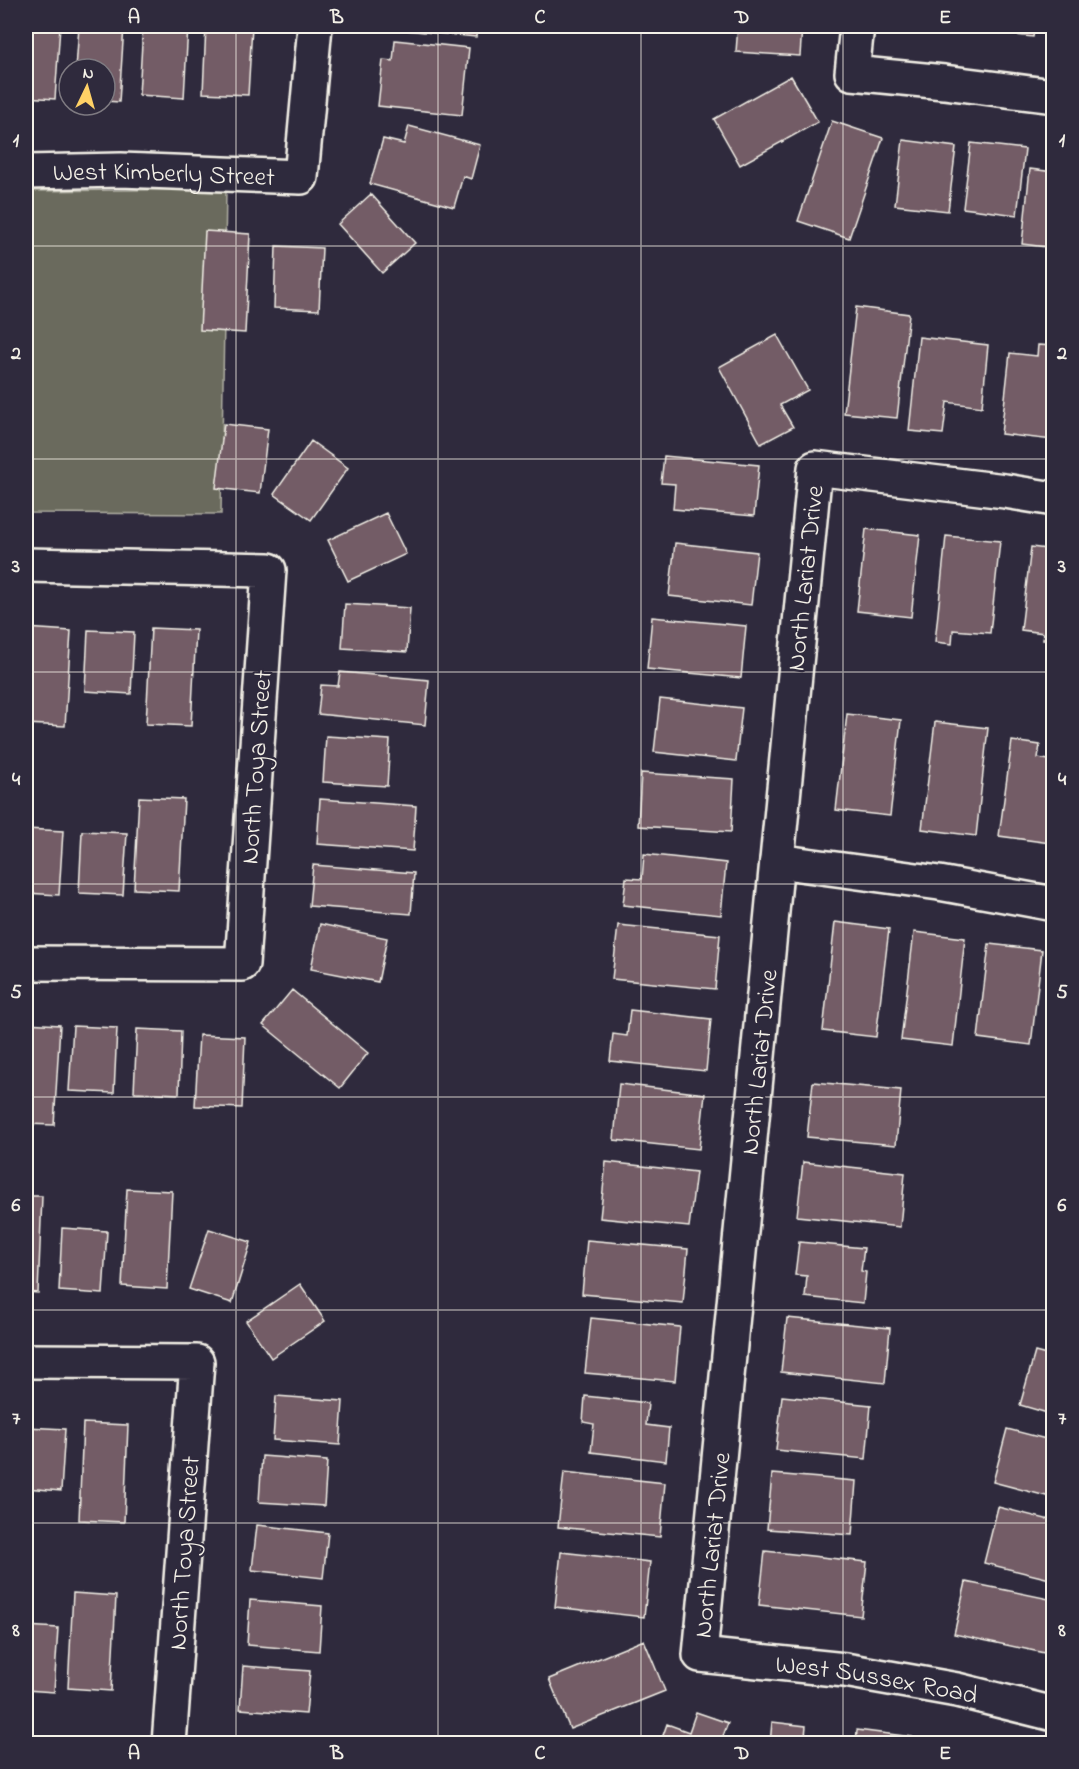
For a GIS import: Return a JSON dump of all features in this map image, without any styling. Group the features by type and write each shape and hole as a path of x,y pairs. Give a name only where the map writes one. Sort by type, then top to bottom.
{"street":[{"name":"West Kimberly Street","path":"26,172 121,170 301,177 315,26"},
{"path":"857,26 852,73 1053,96"},
{"name":"North Lariat Drive","path":"700,1656 815,468 1053,499"},
{"name":"North Toya Street","path":"26,565 268,570 242,964 26,963"},
{"path":"777,861 939,883 1053,904"},
{"name":"North Toya Street","path":"26,1361 198,1362 169,1743"},
{"name":"West Sussex Road","path":"700,1656 845,1670 957,1690 1053,1714"}],"green space":[{"path":"226,189 221,514 26,513 26,191"}],"building":[{"path":"26,26 60,26 55,99 26,97"},
{"path":"79,26 124,26 119,102 117,102 117,57 77,57"},
{"path":"143,26 188,26 184,98 139,95"},
{"path":"206,26 252,26 248,95 203,93"},
{"path":"386,26 477,26 476,37 385,28"},
{"path":"738,26 802,26 800,56 736,52"},
{"path":"934,26 968,26 967,32 934,28"},
{"path":"979,26 1035,26 1033,37 979,31"},
{"path":"395,40 469,48 462,115 378,106 383,60 393,61"},
{"path":"791,76 818,122 740,165 714,119"},
{"path":"832,121 883,138 849,238 798,221"},
{"path":"409,126 480,145 471,179 463,176 454,207 370,184 383,139 404,144"},
{"path":"903,140 956,147 948,211 895,205"},
{"path":"971,143 1025,149 1017,215 963,208"},
{"path":"1030,169 1054,172 1054,248 1022,244"},
{"path":"371,194 415,243 382,273 338,224"},
{"path":"205,231 250,234 245,333 200,330"},
{"path":"276,246 322,248 319,310 274,308"},
{"path":"856,307 909,314 897,418 844,413"},
{"path":"777,335 808,390 780,405 793,427 761,444 719,367"},
{"path":"919,337 988,345 982,407 947,402 943,434 909,431"},
{"path":"1038,345 1054,346 1053,440 1001,434 1010,353 1037,356"},
{"path":"224,424 268,429 260,493 216,488"},
{"path":"311,441 348,468 311,520 274,494"},
{"path":"664,456 759,465 754,516 673,509 675,484 661,483"},
{"path":"386,513 406,554 348,581 328,540"},
{"path":"866,529 920,535 911,617 857,611"},
{"path":"946,536 1000,541 990,633 953,630 952,644 935,642"},
{"path":"675,543 757,552 751,605 669,596"},
{"path":"1031,547 1054,550 1054,641 1043,640 1044,633 1021,630"},
{"path":"345,604 410,608 407,652 342,648"},
{"path":"652,617 746,626 741,678 647,669"},
{"path":"26,628 71,631 65,726 26,724"},
{"path":"151,628 196,630 191,726 146,724"},
{"path":"88,630 134,632 131,694 85,691"},
{"path":"340,672 429,680 425,725 318,714 321,685 338,686"},
{"path":"660,699 742,708 736,761 654,752"},
{"path":"847,714 901,720 890,816 836,810"},
{"path":"935,722 988,728 976,836 922,829"},
{"path":"326,736 390,740 387,786 323,782"},
{"path":"1012,741 1040,745 1038,758 1054,761 1054,819 1050,843 999,836"},
{"path":"641,773 734,779 731,832 638,826"},
{"path":"139,797 184,799 179,891 134,889"},
{"path":"320,799 416,806 413,851 317,844"},
{"path":"26,829 63,831 59,895 26,893"},
{"path":"82,831 127,833 123,895 79,893"},
{"path":"644,854 726,863 721,915 623,905 626,878 642,879"},
{"path":"313,865 414,873 411,914 309,906"},
{"path":"835,922 889,929 876,1037 823,1031"},
{"path":"320,924 387,938 378,982 311,969"},
{"path":"618,925 720,935 715,989 612,979"},
{"path":"914,932 965,938 953,1046 901,1040"},
{"path":"989,944 1042,950 1031,1045 978,1038"},
{"path":"292,990 368,1053 340,1088 263,1025"},
{"path":"630,1010 711,1019 706,1071 610,1061 613,1034 627,1036"},
{"path":"26,1023 60,1025 54,1125 26,1124"},
{"path":"73,1026 117,1028 114,1093 69,1091"},
{"path":"137,1029 181,1031 179,1094 134,1092"},
{"path":"199,1035 245,1037 242,1108 195,1106"},
{"path":"813,1082 901,1090 896,1145 807,1137"},
{"path":"619,1084 705,1094 699,1149 614,1140"},
{"path":"606,1162 696,1172 689,1227 600,1218"},
{"path":"803,1162 905,1173 900,1227 797,1216"},
{"path":"127,1189 172,1191 167,1289 122,1286"},
{"path":"26,1196 42,1196 38,1293 26,1292"},
{"path":"62,1228 107,1231 103,1294 59,1291"},
{"path":"209,1229 251,1242 232,1303 189,1289"},
{"path":"587,1240 688,1249 683,1303 582,1294"},
{"path":"799,1242 864,1248 861,1271 866,1272 863,1303 805,1297 807,1276 795,1275"},
{"path":"300,1284 325,1321 271,1358 246,1321"},
{"path":"591,1318 680,1327 675,1381 585,1373"},
{"path":"787,1318 890,1328 885,1383 781,1372"},
{"path":"1035,1352 1054,1357 1054,1415 1020,1405"},
{"path":"276,1396 343,1401 340,1445 273,1440"},
{"path":"585,1396 648,1403 646,1425 669,1428 666,1461 591,1452 594,1424 583,1422"},
{"path":"782,1396 871,1405 866,1459 776,1450"},
{"path":"83,1423 128,1425 124,1522 79,1520"},
{"path":"26,1427 65,1429 61,1491 26,1488"},
{"path":"1007,1429 1054,1441 1054,1498 993,1482"},
{"path":"262,1456 327,1461 324,1506 259,1502"},
{"path":"564,1472 665,1483 660,1537 558,1527"},
{"path":"772,1474 856,1481 852,1535 767,1529"},
{"path":"998,1507 1054,1521 1054,1580 984,1563"},
{"path":"257,1525 328,1533 323,1578 252,1570"},
{"path":"765,1551 867,1562 861,1616 759,1605"},
{"path":"561,1552 650,1562 644,1617 555,1607"},
{"path":"966,1582 1054,1600 1054,1655 954,1634"},
{"path":"73,1593 116,1596 111,1691 68,1688"},
{"path":"250,1600 322,1606 319,1651 247,1645"},
{"path":"26,1626 58,1628 54,1692 26,1690"},
{"path":"644,1640 665,1691 570,1729 549,1679"},
{"path":"243,1666 310,1671 306,1714 240,1709"},
{"path":"696,1712 728,1723 720,1744 660,1744 667,1724 689,1732"},
{"path":"772,1722 806,1726 805,1736 823,1738 823,1744 770,1744"},
{"path":"857,1730 912,1737 911,1744 856,1744"}]}
